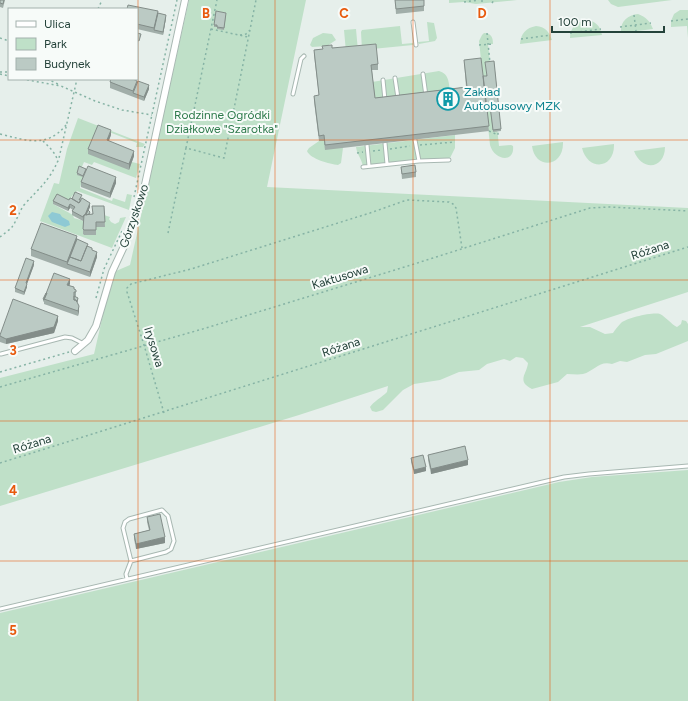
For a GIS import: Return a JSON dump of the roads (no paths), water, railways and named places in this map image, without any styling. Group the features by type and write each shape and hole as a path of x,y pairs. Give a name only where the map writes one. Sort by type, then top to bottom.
{"street":[{"name":"Górzyskowo","path":"75,351 91,336 96,326 112,272 126,242 143,194 185,0"}],"lane":[{"path":"413,22 416,45"},
{"path":"293,94 301,59 304,56"},
{"path":"423,74 426,97"},
{"path":"395,78 398,100"},
{"path":"383,80 386,102"},
{"path":"415,140 419,161"},
{"path":"385,143 387,164"},
{"path":"366,145 369,166"},
{"path":"363,167 419,161 449,160"},
{"path":"1,354 65,336 84,344"},
{"path":"0,609 564,477 688,466"},
{"path":"127,580 126,574 131,561 123,528 125,522 128,519 158,510 164,512 168,516 174,541 173,547 166,552 131,561"}],"water":[{"path":"52,212 60,214 69,221 70,225 65,227 52,222 48,216"}],"place":[{"name":"Zakład Autobusowy MZK","path":"448,99"}],"park label":[{"name":"Rodzinne Ogródki Działkowe \"Szarotka\"","path":"222,122"}]}
